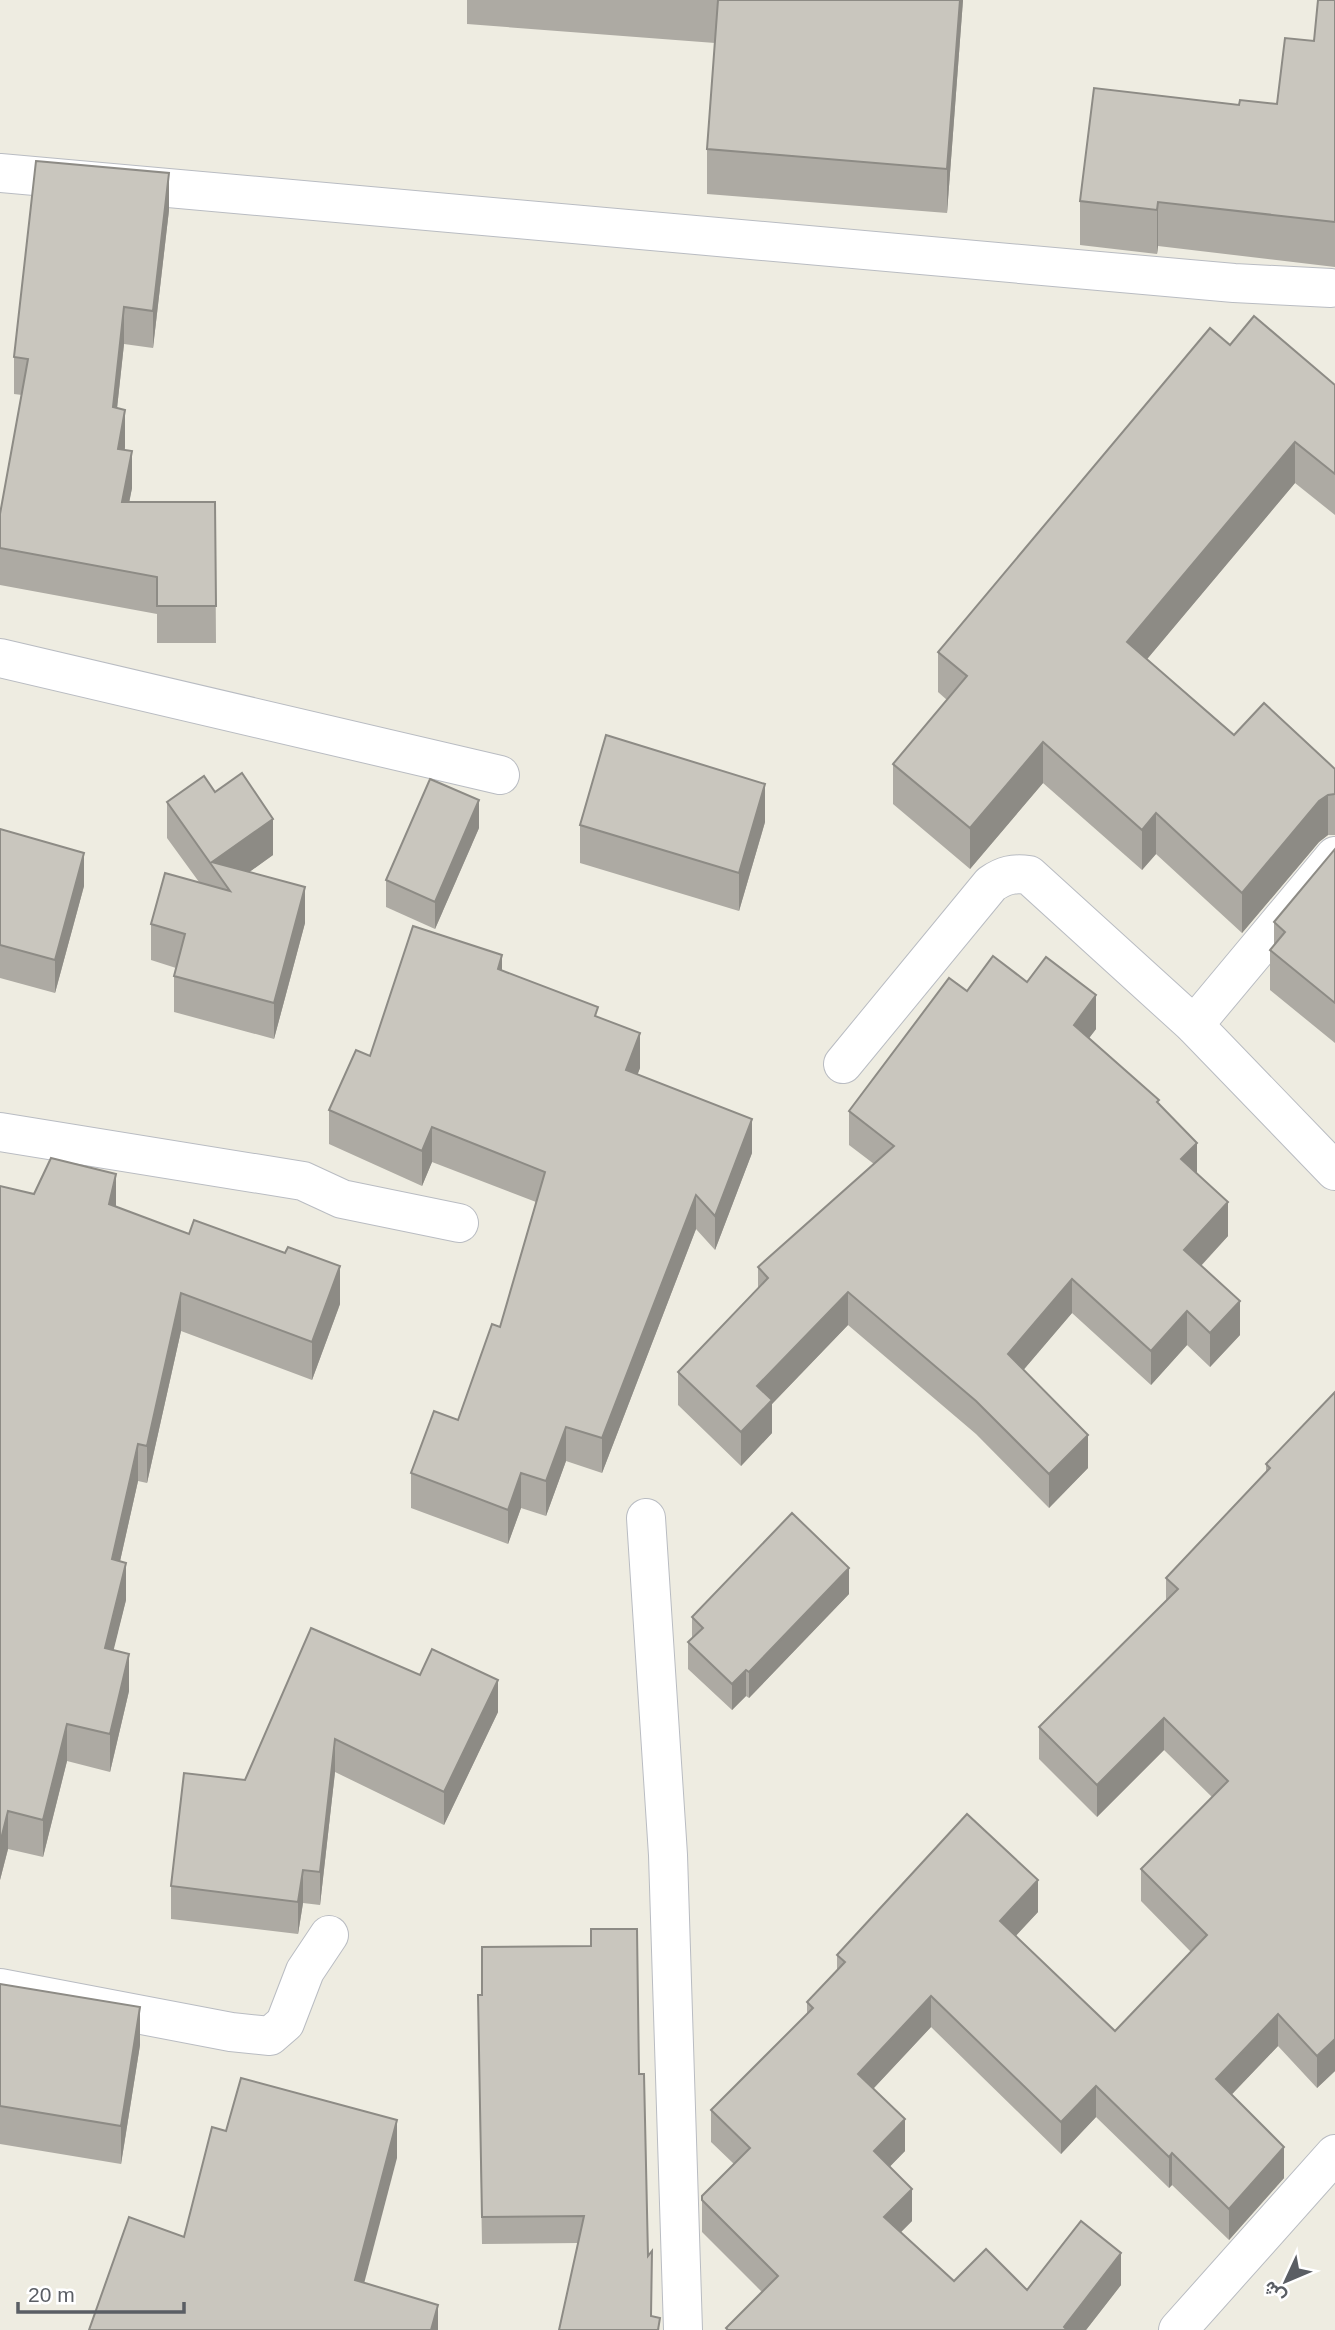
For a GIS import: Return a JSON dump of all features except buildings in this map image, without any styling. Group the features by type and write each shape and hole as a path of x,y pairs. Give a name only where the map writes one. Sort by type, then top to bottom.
{"street":[{"path":"0,173 1234,283 1331,288"},
{"path":"0,658 500,775"},
{"path":"1194,1025 1335,856"},
{"path":"843,1064 991,884 1002,876 1015,873 1029,875 1194,1025 1335,1171"},
{"path":"0,1132 303,1181 342,1199 459,1223"},
{"path":"646,1518 668,1855 683,2330"},
{"path":"0,1988 231,2032 270,2036 285,2023 305,1972 329,1935"},
{"path":"1178,2330 1335,2154"}]}
